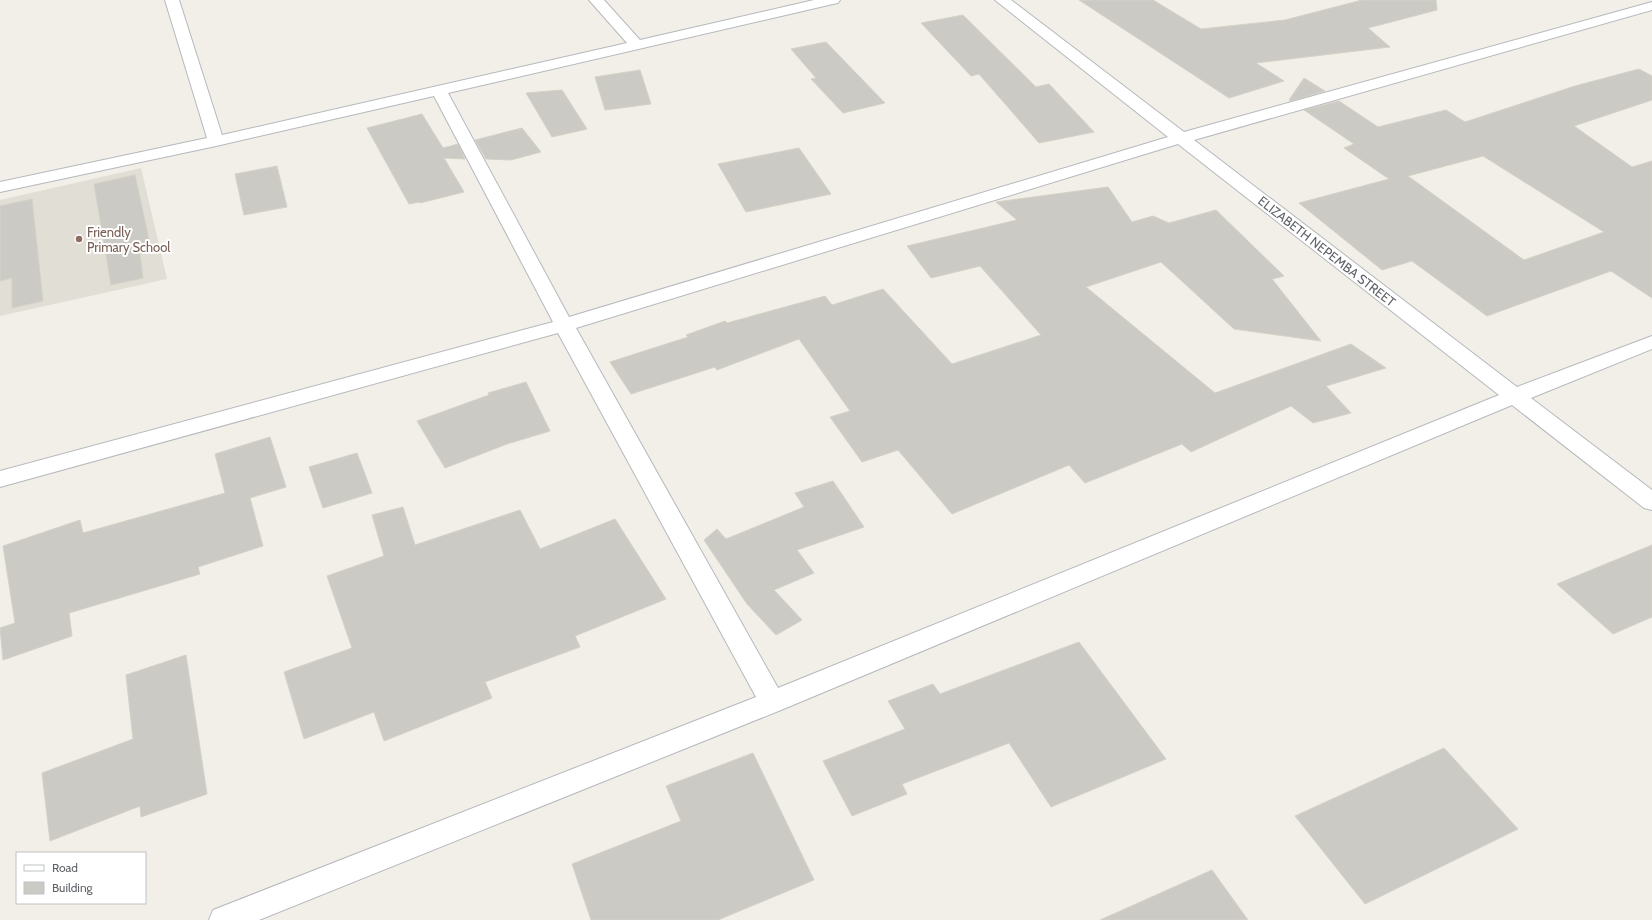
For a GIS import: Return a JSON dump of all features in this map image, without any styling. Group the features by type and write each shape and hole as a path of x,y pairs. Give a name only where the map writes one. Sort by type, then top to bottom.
{"street":[{"path":"172,0 216,141"},
{"path":"596,0 637,45"},
{"path":"0,187 216,141 833,0"},
{"name":"ELIZABETH NEPEMBA STREET","path":"1002,0 1652,502"},
{"path":"0,478 564,325 1181,138 1652,6"},
{"path":"439,90 564,325 772,702"},
{"path":"224,920 772,702 1515,396 1652,342"}],"shaded area":[{"name":"Friendly Primary School","path":"141,168 167,279 0,316 0,200"}],"building":[{"path":"1079,0 1153,0 1201,29 1285,20 1362,0 1436,0 1437,10 1368,28 1390,47 1256,63 1284,81 1229,98"},
{"path":"963,15 1036,87 1049,84 1094,132 1039,143 979,74 971,76 921,23"},
{"path":"826,42 885,103 843,113 811,79 816,78 791,49"},
{"path":"1639,69 1652,76 1652,100 1574,126 1632,167 1652,161 1652,298 1611,271 1487,316 1412,261 1382,270 1299,203 1389,179 1344,148 1354,144 1304,110 1339,101 1378,127 1446,110 1465,122 1575,86","holes":["1483,156 1604,232 1524,260 1408,176"]},
{"path":"640,70 651,104 605,110 595,77"},
{"path":"1304,78 1325,91 1291,101 1289,100"},
{"path":"562,90 587,129 552,137 526,93"},
{"path":"422,114 443,148 458,144 465,159 444,158 464,192 420,203 409,204 367,128"},
{"path":"522,128 541,152 511,160 486,159 475,140"},
{"path":"799,148 831,194 746,212 718,164"},
{"path":"277,166 287,207 244,215 235,174"},
{"path":"135,175 150,244 139,246 143,278 111,285 94,184"},
{"path":"1108,187 1132,222 1153,216 1169,223 1216,210 1284,276 1272,279 1321,341 1234,329 1161,262 1086,287 1215,393 1351,344 1386,368 1326,386 1351,413 1313,423 1291,406 1191,452 1182,444 1085,483 1069,465 952,514 898,450 862,462 830,417 850,411 799,339 717,370 715,367 631,394 610,362 688,337 686,335 725,321 727,323 825,296 832,305 883,289 952,364 1041,335 980,266 931,278 907,246 1017,220 996,202"},
{"path":"32,199 43,301 12,308 12,278 0,281 0,206"},
{"path":"526,382 550,431 507,444 445,468 417,421 489,395 488,393"},
{"path":"270,437 286,487 250,498 263,546 198,567 200,574 69,613 72,636 3,660 0,628 15,623 3,546 80,520 83,533 225,493 215,454"},
{"path":"357,453 372,493 323,508 309,467"},
{"path":"833,481 864,527 797,550 814,573 774,590 802,620 776,635 747,604 704,540 717,529 726,539 804,507 795,493"},
{"path":"403,507 415,545 520,510 540,549 615,519 666,599 575,636 580,647 485,682 492,698 384,741 374,712 304,739 284,672 352,648 327,576 384,556 372,515"},
{"path":"1652,545 1652,617 1613,634 1557,584"},
{"path":"1079,642 1166,759 1051,807 1009,743 902,784 907,794 852,816 823,761 905,729 888,701 933,684 940,694"},
{"path":"186,655 207,794 141,817 140,806 50,841 42,773 133,739 126,675"},
{"path":"1444,748 1518,829 1365,904 1295,816"},
{"path":"753,753 814,880 718,920 591,920 572,864 681,821 666,786"},
{"path":"1212,870 1248,920 1100,920"}],"place":[{"name":"Friendly Primary School","path":"79,239"}]}
